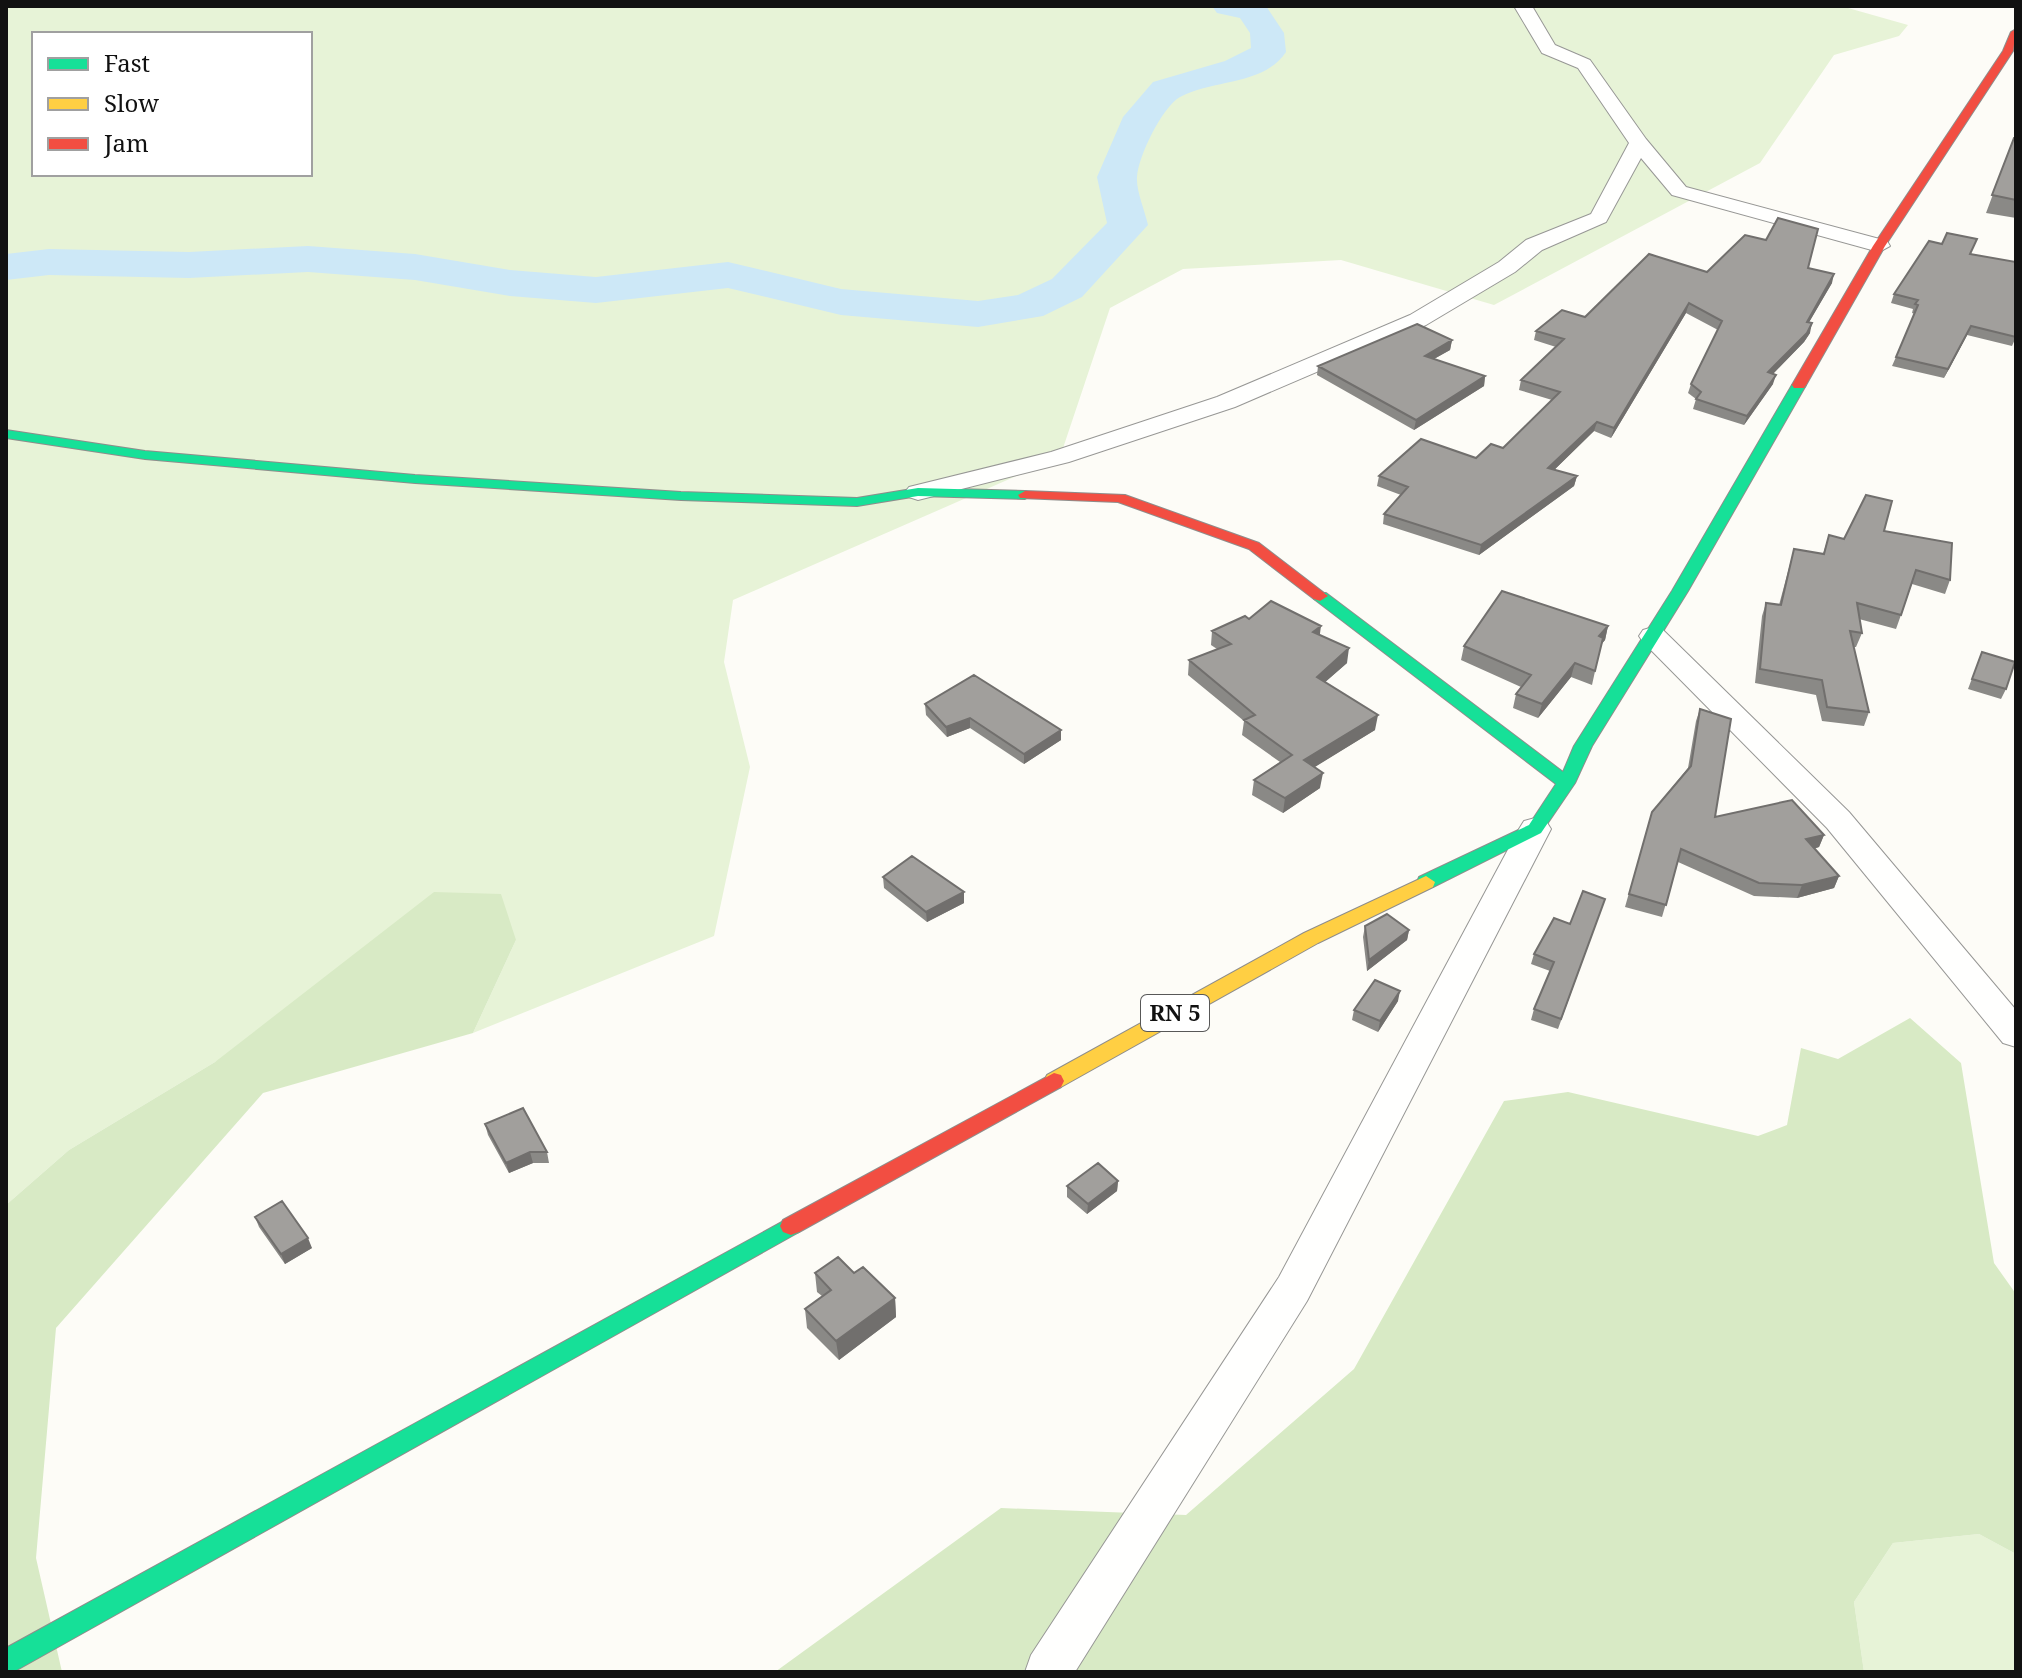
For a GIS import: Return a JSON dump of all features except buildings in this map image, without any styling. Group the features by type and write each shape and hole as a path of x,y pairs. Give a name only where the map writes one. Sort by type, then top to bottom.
{"main road":[{"path":"1535,829 1566,783 1583,746 1653,636 1879,246 2008,51 2016,32"},
{"path":"6,434 145,455 493,484 857,502 918,492 1120,498 1254,546 1566,783"},
{"name":"RN 5","path":"6,1662 1311,938 1535,829"}],"street":[{"path":"1523,6 1548,49 1584,64 1639,143 1679,191 1879,246"},
{"path":"918,492 1060,457 1226,402 1418,320 1507,267 1534,245 1599,218 1639,143"},
{"path":"1653,636 1838,820 2016,1034"},
{"path":"1048,1672 1293,1289 1535,829"}],"green space":[{"path":"6,6 1841,6 1908,25 1899,36 1834,55 1760,163 1494,305 1341,260 1183,269 1110,308 1060,457 733,600 724,662 750,767 714,936 473,1033 516,940 215,1062 69,1150 6,1205"},
{"path":"434,892 501,894 516,940 473,1033 263,1093 56,1328 36,1558 62,1672 6,1672 6,1205 69,1150 215,1062"},
{"path":"1910,1018 1961,1063 1994,1263 2016,1294 2016,1554 1979,1534 1893,1543 1854,1602 1864,1672 775,1672 1001,1508 1186,1515 1354,1369 1504,1101 1568,1092 1758,1136 1787,1125 1801,1048 1838,1059"},
{"path":"1979,1534 2016,1554 2016,1672 1864,1672 1854,1602 1893,1543"}],"waterway":[{"path":"6,267 49,262 189,265 308,259 415,267 510,283 596,290 728,275 841,302 978,314 1028,307 1067,288 1128,225 1117,177 1136,125 1166,90 1238,69 1269,52 1267,33 1252,10 1229,6"}],"traffic: fast":[{"path":"1426,882 1535,829 1566,783 1583,746 1680,591 1799,385"},
{"path":"6,434 145,455 415,479 681,496 857,502 918,492 1025,495"},
{"path":"1320,596 1566,783"},
{"path":"6,1662 791,1226"}],"traffic: slow":[{"path":"1054,1081 1311,938 1426,882"}],"traffic: jam":[{"path":"1799,385 1879,246 2008,51 2016,32"},
{"path":"1025,495 1120,498 1254,546 1320,596"},
{"path":"791,1226 1054,1081"}]}
